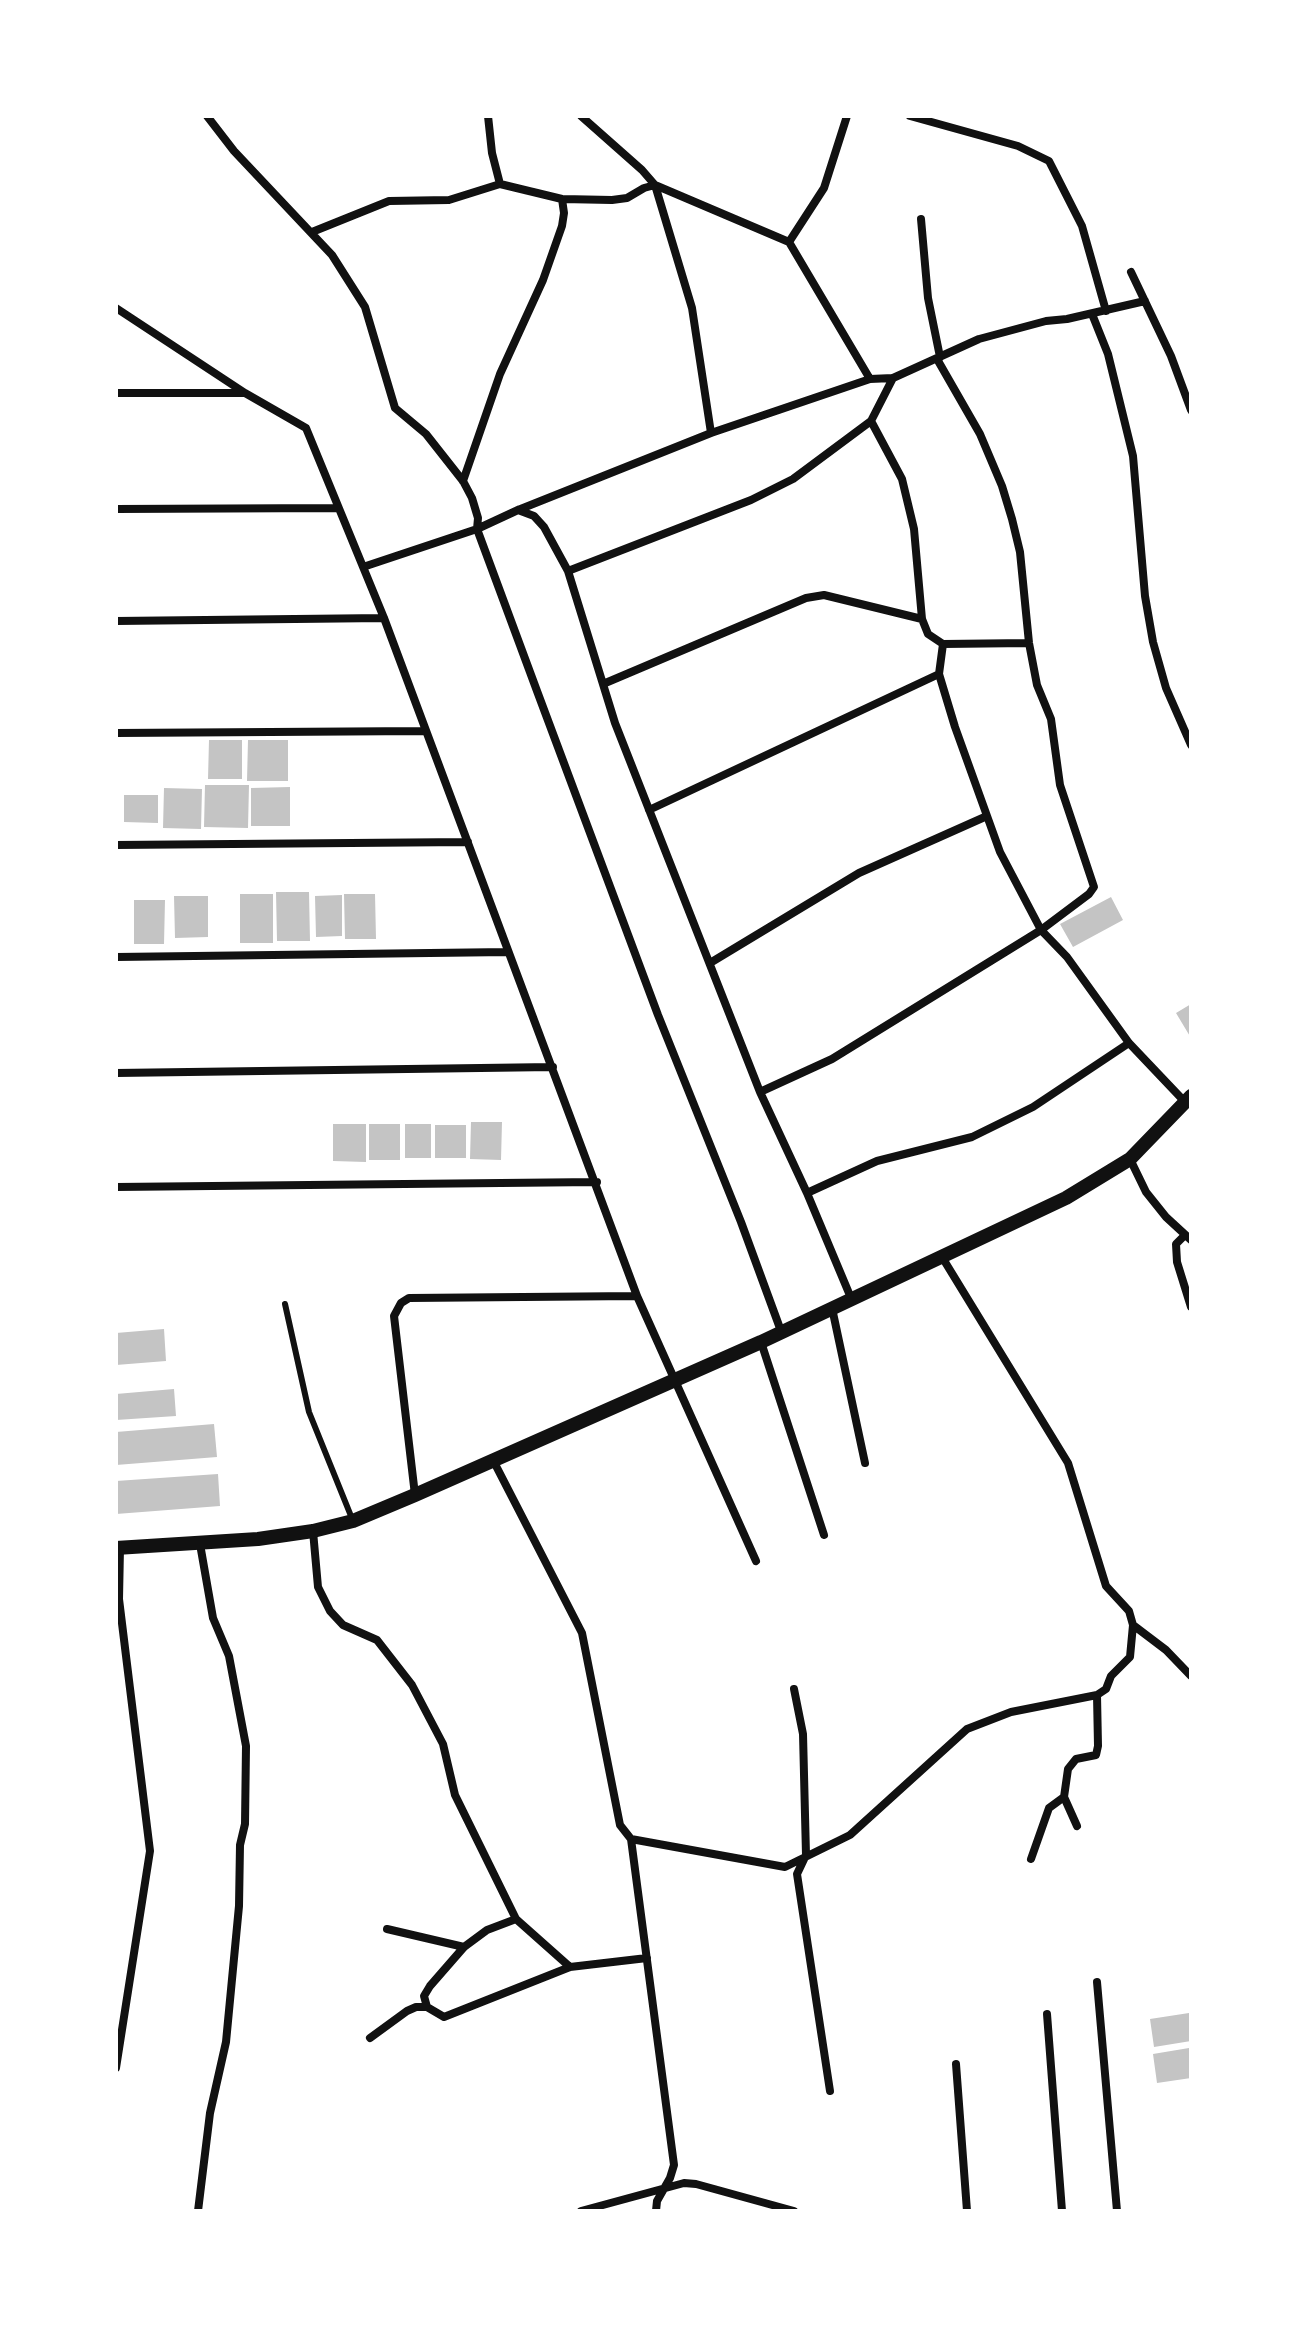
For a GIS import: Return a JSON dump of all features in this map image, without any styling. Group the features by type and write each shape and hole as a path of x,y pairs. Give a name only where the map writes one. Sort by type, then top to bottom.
{"street":[{"path":"207,116 234,151 332,255 365,307 395,408 426,434 463,481 472,498 478,518 477,529 658,1015 781,1331"},
{"path":"488,116 492,153 500,184"},
{"path":"581,116 655,185 692,308 711,433"},
{"path":"789,242 824,188 847,116"},
{"path":"910,116 1018,146 1049,161 1082,226 1106,311"},
{"path":"312,232 389,201 449,200 500,184 562,199 627,198 655,185 789,242 870,379"},
{"path":"463,481 500,374 543,280 562,226 562,199"},
{"path":"760,1092 832,1059 1041,930 1094,887 1060,785 1051,719 1037,685 1029,643 1020,552 1005,497 980,434 938,358 928,298 921,219"},
{"path":"1131,272 1171,356 1191,410"},
{"path":"363,567 477,529 711,433 870,379 893,378 979,339 1014,328 1145,301"},
{"path":"116,308 245,393 306,428 384,618 637,1296 756,1561"},
{"path":"1092,314 1108,354 1133,456 1145,596 1153,642 1166,688 1191,745"},
{"path":"568,571 751,500 793,479 871,421 893,378"},
{"path":"116,393 245,393"},
{"path":"871,421 902,479 909,502 918,558 922,619 928,634 943,644 1029,643"},
{"path":"116,509 337,508"},
{"path":"518,510 534,516 544,527 568,571 615,723 760,1092 851,1298"},
{"path":"603,684 806,598 824,595 922,619"},
{"path":"116,621 384,618"},
{"path":"116,2068 150,1851 119,1599 118,1548 200,1544 313,1531 353,1521 494,1462 761,1342 1066,1198 1130,1159 1188,1099 1129,1043 1067,957 1041,930 1000,852 987,816 939,674 943,644"},
{"path":"649,810 939,674"},
{"path":"116,733 424,731"},
{"path":"710,963 859,873 987,816"},
{"path":"116,845 468,842"},
{"path":"116,957 508,952"},
{"path":"807,1193 877,1161 972,1137 1033,1107 1129,1043"},
{"path":"116,1073 553,1067"},
{"path":"1130,1159 1146,1192 1188,1238 1176,1244 1177,1262 1191,1307"},
{"path":"116,1187 597,1182"},
{"path":"631,1839 785,1867 850,1835 967,1729 1011,1712 1097,1695 1106,1689 1111,1676 1130,1657 1133,1625 1129,1611 1106,1586 1068,1463 942,1257"},
{"path":"415,1495 394,1316 401,1303 409,1298 637,1296"},
{"path":"832,1308 865,1463"},
{"path":"761,1342 824,1535"},
{"path":"494,1462 582,1633 620,1825 631,1839 674,2165 657,2201 656,2211"},
{"path":"313,1531 318,1587 330,1611 343,1625 377,1640 412,1685 443,1744 455,1795 516,1919 570,1967"},
{"path":"198,2211 210,2113 226,2042 239,1906 240,1845 245,1824 246,1746 229,1656 213,1618 200,1544"},
{"path":"1133,1625 1166,1650 1191,1676"},
{"path":"794,1689 803,1734 806,1855 797,1874 830,2091"},
{"path":"1077,1826 1064,1797 1068,1769 1076,1759 1096,1755 1097,1695"},
{"path":"1031,1859 1049,1808 1064,1797"},
{"path":"427,2007 424,1996 430,1986 464,1947 487,1930 516,1919"},
{"path":"387,1929 464,1947"},
{"path":"370,2038 416,2007 427,2007 444,2017 570,1967 647,1958"},
{"path":"1097,1982 1117,2211"},
{"path":"1047,2014 1062,2211"},
{"path":"956,2064 967,2211"},
{"path":"581,2211 664,2191 684,2183 794,2211"},
{"path":"748,2200 748,2211"}],"lane":[{"path":"285,1304 309,1412 353,1521"}],"building":[{"path":"209,740 242,740 242,779 208,779"},
{"path":"248,740 288,740 288,781 247,781"},
{"path":"205,785 249,785 248,828 204,827"},
{"path":"290,787 290,826 251,826 251,788"},
{"path":"164,788 202,789 201,829 163,828"},
{"path":"124,795 158,795 158,823 124,822"},
{"path":"276,892 309,892 310,941 277,941"},
{"path":"240,894 273,894 273,943 240,943"},
{"path":"344,894 375,894 376,939 345,939"},
{"path":"342,895 342,936 316,937 315,896"},
{"path":"174,896 208,896 208,937 175,938"},
{"path":"1111,897 1123,920 1073,947 1060,924"},
{"path":"134,900 165,900 164,944 134,944"},
{"path":"1191,1004 1191,1038 1176,1013"},
{"path":"471,1122 502,1122 501,1160 470,1159"},
{"path":"333,1124 366,1124 366,1162 333,1161"},
{"path":"369,1124 400,1124 400,1160 369,1160"},
{"path":"405,1124 431,1124 431,1158 405,1158"},
{"path":"435,1125 466,1125 466,1158 435,1158"},
{"path":"164,1329 166,1361 116,1365 116,1333"},
{"path":"174,1389 176,1416 116,1420 116,1394"},
{"path":"214,1424 217,1457 116,1465 116,1432"},
{"path":"218,1474 220,1506 116,1514 116,1481"},
{"path":"1189,2013 1191,2041 1154,2047 1150,2019"},
{"path":"1189,2048 1191,2078 1157,2083 1153,2054"}]}
